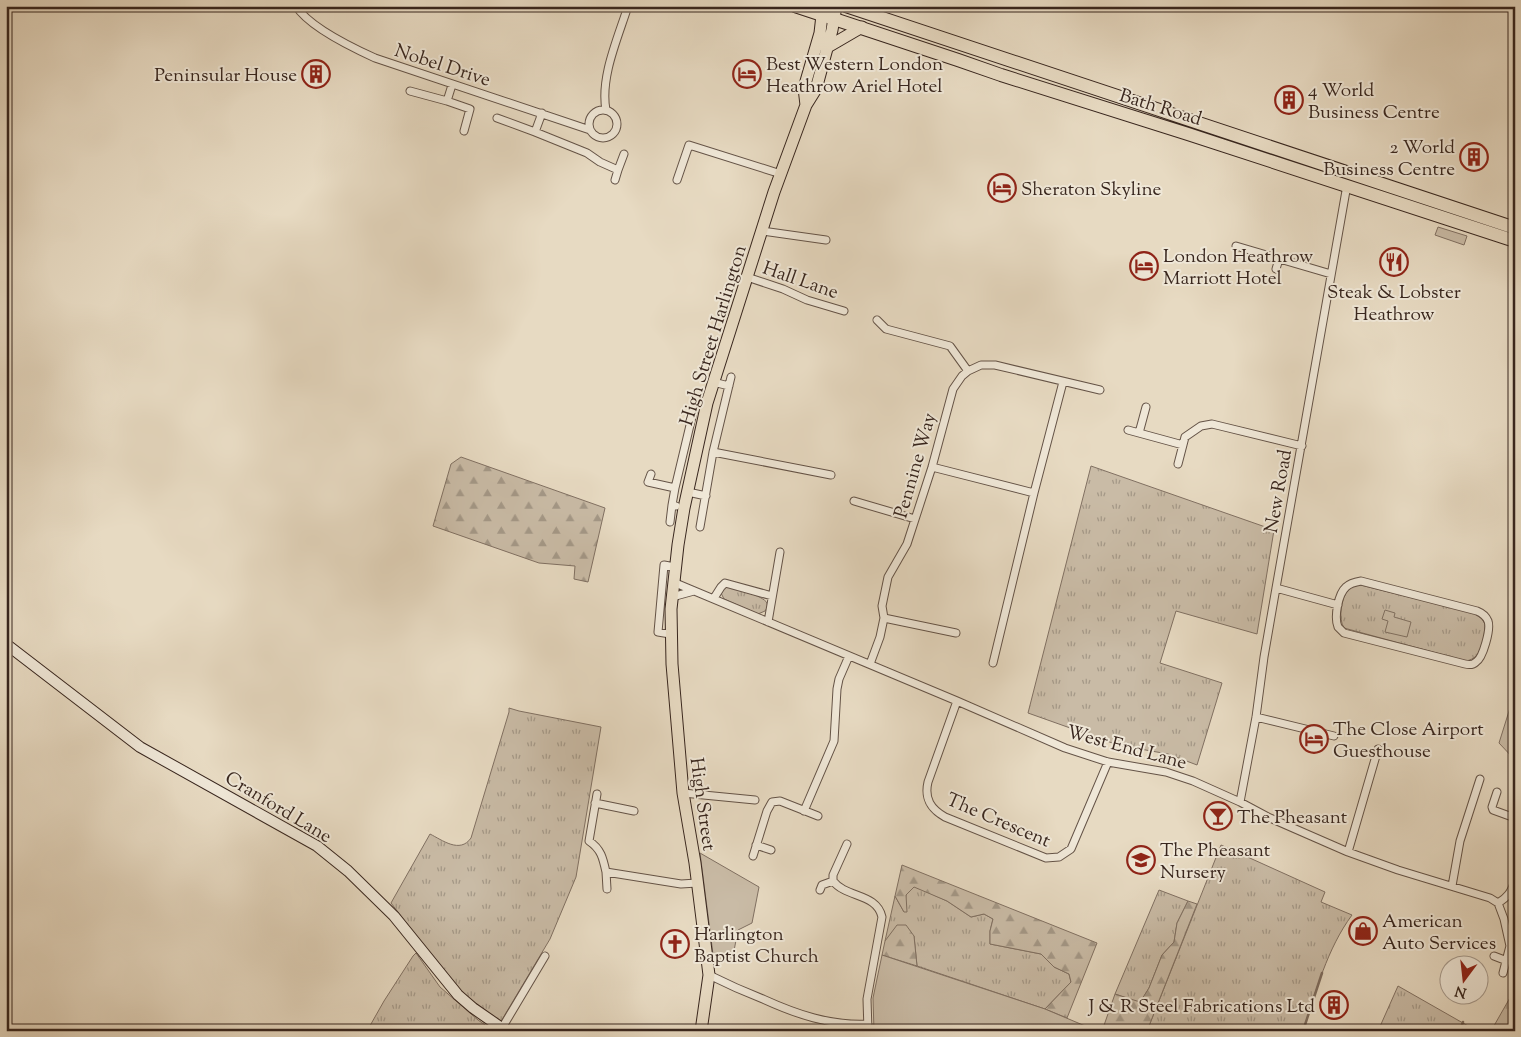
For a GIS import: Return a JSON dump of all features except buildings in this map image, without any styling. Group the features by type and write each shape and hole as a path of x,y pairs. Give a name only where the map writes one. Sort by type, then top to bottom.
{"highway":[{"name":"Bath Road","path":"796,6 828,11 862,27 1001,75 1347,185 1515,241"},
{"name":"Bath Road","path":"846,6 1515,228"}],"main road":[{"name":"High Street Harlington","path":"673,582 678,507 688,492 707,403 762,231 806,105 816,89 826,48 828,11"},
{"name":"High Street Harlington","path":"806,105 804,88 828,11"},
{"path":"826,48 862,27"},
{"name":"High Street","path":"673,582 670,634 683,793 695,863 710,975 701,1031"}],"street":[{"path":"286,6 295,6"},
{"name":"Nobel Drive","path":"295,6 300,13 347,45 375,58 590,130"},
{"path":"606,110 608,66 628,6"},
{"path":"447,101 452,85"},
{"path":"410,91 470,109 464,131"},
{"path":"606,110 616,119 616,126 608,136 602,137 590,130 589,121 597,111 606,110"},
{"path":"536,132 542,113"},
{"path":"496,118 587,152 600,162 618,170"},
{"path":"677,180 690,145 781,174"},
{"path":"615,180 624,154"},
{"name":"New Road","path":"1240,802 1347,185"},
{"path":"762,231 826,240"},
{"path":"1236,246 1331,274"},
{"path":"1276,269 1279,259"},
{"name":"Hall Lane","path":"747,277 783,289 807,300 844,311"},
{"path":"877,320 886,329 950,346 968,371 981,366 995,365 1100,390"},
{"name":"Pennine Way","path":"870,664 880,637 884,618 882,606 888,578 907,544 932,467 950,396 962,376 968,371"},
{"path":"700,527 714,452 732,377"},
{"path":"713,382 729,386"},
{"path":"993,663 1063,382"},
{"path":"670,522 678,507 674,488 696,400 707,403"},
{"path":"1138,433 1146,407"},
{"path":"1178,464 1185,437 1201,426 1212,424 1302,446"},
{"path":"1128,430 1183,445"},
{"path":"714,452 831,475"},
{"path":"932,467 1034,493"},
{"path":"650,474 648,482 674,488"},
{"path":"688,492 706,496"},
{"path":"854,500 915,519"},
{"path":"768,622 780,552"},
{"path":"670,634 658,632 664,565 675,567"},
{"path":"1361,581 1477,611 1488,620 1488,632 1480,659 1476,663 1466,664 1347,634 1338,627 1336,618 1338,605 1344,588 1351,583 1361,581"},
{"name":"West End Lane","path":"673,582 958,701 1064,748 1108,762 1166,772 1193,781 1270,818 1348,852 1398,870 1490,898 1498,903"},
{"path":"714,598 725,583 772,596"},
{"path":"1276,588 1338,605"},
{"path":"672,597 694,591"},
{"path":"884,618 956,633"},
{"name":"Cranford Lane","path":"6,644 140,747 317,846 348,871 394,916 458,995 504,1029"},
{"path":"804,811 834,740 837,688 849,656"},
{"name":"The Crescent","path":"958,701 928,782 926,789 928,801 938,813 945,817 1034,855 1052,859 1059,857 1071,848 1108,762"},
{"path":"1256,717 1334,736"},
{"path":"1348,852 1378,749 1388,753"},
{"path":"1452,886 1460,840 1480,779"},
{"path":"1497,792 1492,806 1493,810 1515,818"},
{"path":"683,793 756,800"},
{"path":"597,794 589,841 599,849 602,855 607,889"},
{"path":"753,856 767,811 772,802 780,801 818,816"},
{"path":"595,804 634,811"},
{"path":"710,975 792,1012 813,1019 868,1027 867,999 882,917 881,911 874,902 839,887 833,881 833,875 847,844"},
{"path":"756,845 771,850"},
{"path":"606,872 682,884 697,883"},
{"path":"820,890 822,885 833,881"},
{"path":"1503,973 1510,944 1498,903 1510,894 1515,881"},
{"path":"504,1029 545,956"},
{"path":"1494,956 1507,961"}],"green space":[{"path":"1438,227 1467,236 1464,245 1435,235"},
{"path":"461,457 605,508 588,582 574,579 575,566 539,563 433,526 451,464"},
{"path":"1091,466 1274,530 1257,634 1176,611 1160,663 1222,683 1197,765 1168,754 1118,745 1028,713"},
{"path":"1360,585 1474,613 1485,624 1482,647 1476,656 1466,661 1344,628 1341,619 1342,602 1350,588"},
{"path":"725,587 741,590 765,600 767,608 758,614 724,599 721,593"},
{"path":"1385,610 1395,613 1394,617 1411,622 1407,637 1385,632 1388,621 1382,619"},
{"path":"1515,692 1515,760 1499,743"},
{"path":"509,708 601,727 576,877 550,939 500,1023 473,1003 448,977 391,903 430,834 445,842 456,845 467,843 471,838"},
{"path":"1221,845 1325,892 1321,902 1352,915 1329,956 1303,1031 1147,1031"},
{"path":"700,853 759,887 752,923 738,930 732,961 714,962"},
{"path":"902,865 1097,943 1067,1018 1045,1009 1071,982 1069,974 1054,967 1041,954 990,944 990,931 993,919 984,914 971,917 947,901 914,887 906,895 907,912 904,912 895,896"},
{"path":"914,886 947,901 971,917 984,914 993,919 990,931 990,944 1041,954 1054,967 1069,974 1071,982 1045,1009 917,966 914,936 885,941 895,896 904,912 906,895"},
{"path":"1159,890 1188,901 1177,923 1174,942 1162,955 1149,988 1140,1003 1115,994"},
{"path":"1188,901 1197,904 1147,1031 1102,1031 1115,994 1140,1002 1149,988 1162,955 1174,942 1177,923"},
{"path":"897,925 906,925 914,936 917,966 882,955 885,941"},
{"path":"416,953 440,987 491,1029 491,1031 367,1031 384,1001"},
{"path":"882,955 1045,1009 1090,1028 1089,1031 874,1031 873,998"},
{"path":"1398,986 1477,1031 1378,1031"},
{"path":"1515,989 1515,1031 1491,1031"}],"waterway":[{"path":"1303,1031 1322,973"},
{"path":"1460,1031 1463,1022"}],"place":[{"name":"Peninsular House","path":"316,74"},
{"name":"Best Western London Heathrow Ariel Hotel","path":"747,74"},
{"name":"4 World Business Centre","path":"1289,100"},
{"name":"2 World Business Centre","path":"1474,157"},
{"name":"Sheraton Skyline","path":"1002,188"},
{"name":"Steak & Lobster Heathrow","path":"1394,262"},
{"name":"London Heathrow Marriott Hotel","path":"1144,266"},
{"name":"The Close Airport Guesthouse","path":"1314,739"},
{"name":"The Pheasant","path":"1218,816"},
{"name":"The Pheasant Nursery","path":"1141,860"},
{"name":"American Auto Services","path":"1363,931"},
{"name":"Harlington Baptist Church","path":"675,944"},
{"name":"J & R Steel Fabrications Ltd","path":"1334,1005"}]}
